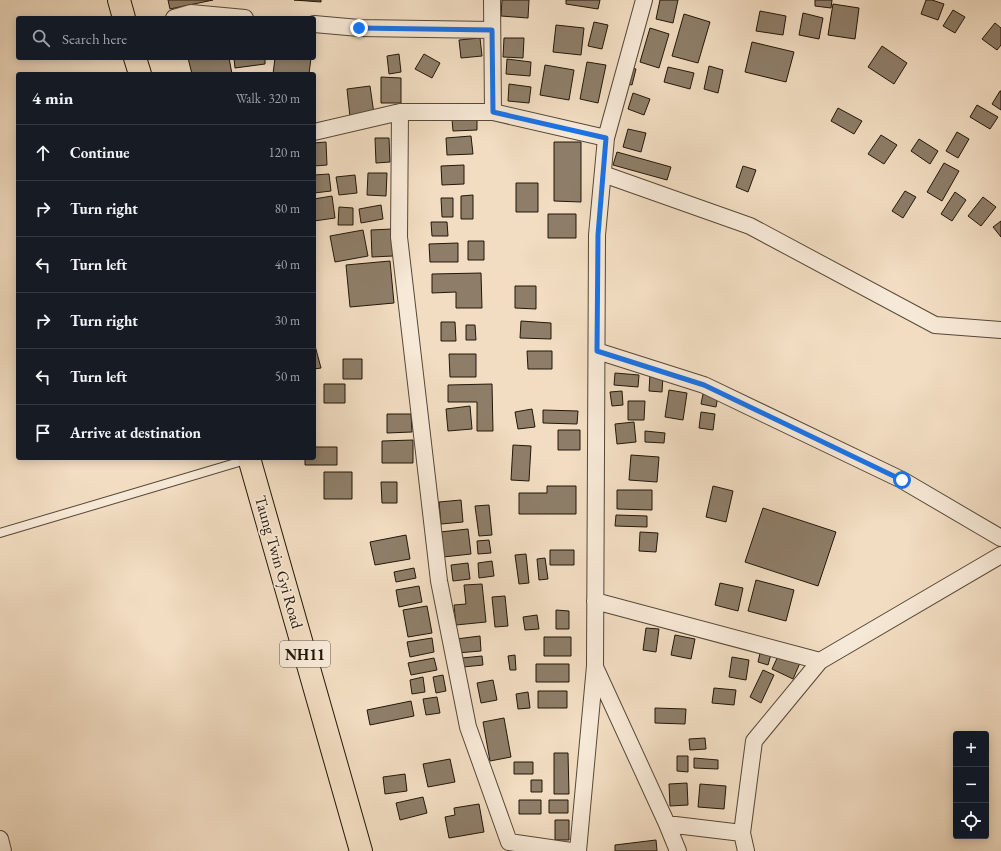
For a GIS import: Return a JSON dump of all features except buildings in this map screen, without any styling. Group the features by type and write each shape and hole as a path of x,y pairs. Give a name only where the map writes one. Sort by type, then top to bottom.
{"highway":[{"path":"119,0 123,16"},
{"path":"136,60 139,72"},
{"name":"Taung Twin Gyi Road","path":"249,460 361,851"}],"street":[{"path":"492,0 493,112"},
{"path":"578,851 595,666 598,235 606,138 644,0"},
{"path":"181,16 192,13 224,16"},
{"path":"316,24 359,28 492,30"},
{"path":"316,132 400,112 493,112 606,138"},
{"path":"400,112 399,237 439,581 468,727 508,842 571,851"},
{"path":"603,174 750,226 935,325 1001,330"},
{"path":"597,351 704,385 902,480 1001,538"},
{"path":"746,851 742,833 754,741 820,662 1001,555"},
{"path":"595,601 820,662"},
{"path":"595,666 678,851"},
{"path":"667,824 742,833"},
{"path":"0,839 3,851"}],"lane":[{"path":"0,533 246,460"}],"route":[{"path":"359,28 492,30 493,112 606,138 598,235 597,351 704,385 902,480"}]}
